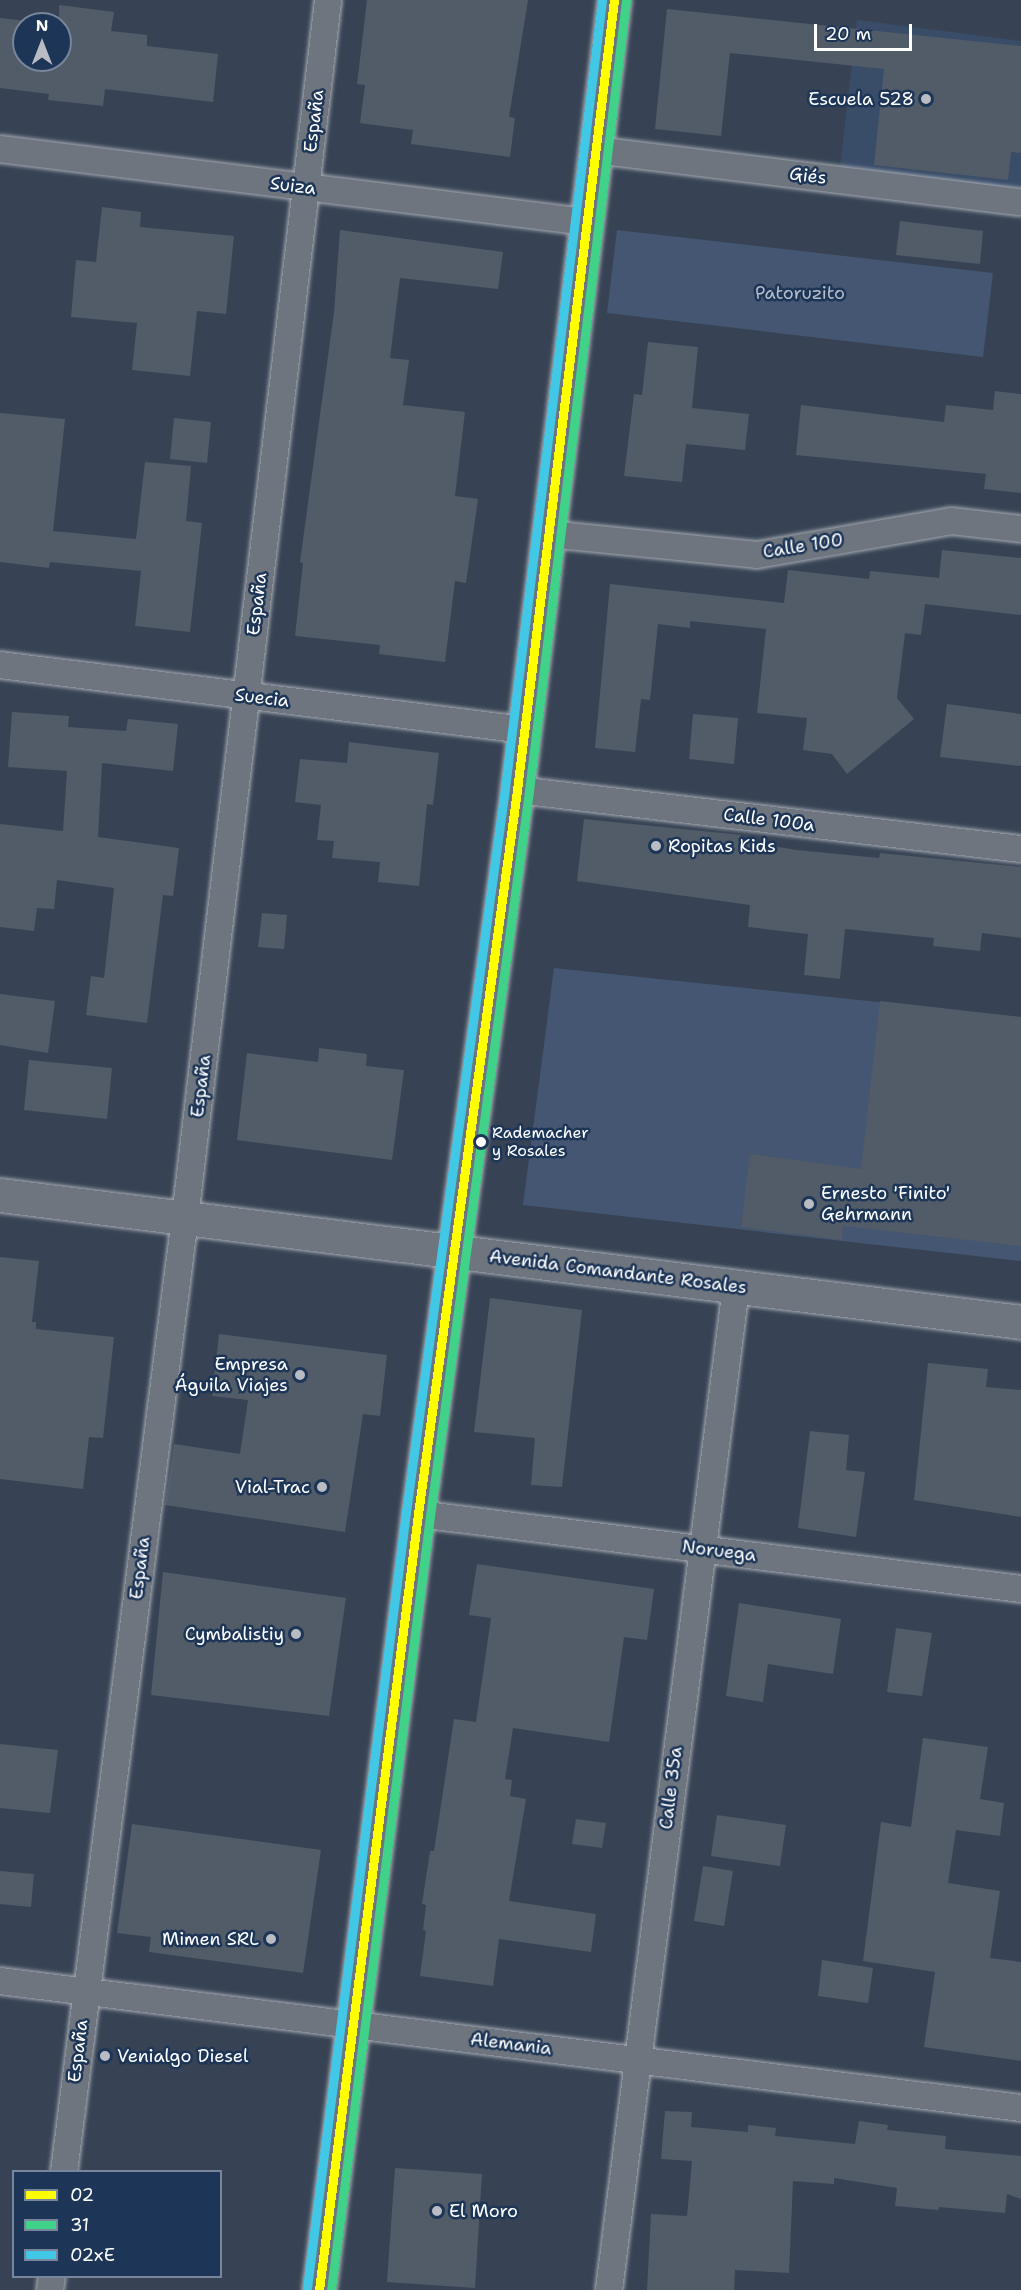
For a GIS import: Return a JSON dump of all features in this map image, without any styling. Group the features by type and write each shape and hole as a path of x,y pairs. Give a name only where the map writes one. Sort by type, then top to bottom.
{"main road":[{"path":"319,2290 355,2025 418,1514 525,730 614,0"},
{"name":"Avenida Comandante Rosales","path":"0,1195 1021,1322"}],"street":[{"name":"España","path":"64,2170 85,1991 185,1218 328,0"},
{"name":"Suiza","path":"0,149 586,222"},
{"name":"Giés","path":"595,150 1021,202"},
{"name":"Calle 100","path":"548,534 757,555 951,521 1021,529"},
{"name":"Suecia","path":"0,665 525,730"},
{"name":"Calle 100a","path":"517,790 1021,849"},
{"name":"Calle 35a","path":"609,2290 701,1549 736,1287"},
{"name":"Noruega","path":"418,1514 1021,1589"},
{"name":"Alemania","path":"0,1981 1021,2108"}],"shaded area":[{"path":"857,20 1021,41 1021,194 840,168"}],"green space":[{"name":"Patoruzito","path":"617,230 993,273 983,357 607,313"},
{"path":"554,968 1021,1017 1021,1261 523,1205"}],"building":[{"path":"367,0 528,0 509,117 515,118 510,157 411,144 413,130 360,123 365,85 357,84"},
{"path":"59,5 114,12 111,31 147,35 147,46 218,54 213,102 105,89 103,106 48,100 49,94 0,88 0,18 12,19 12,72 72,72 72,12 59,12"},
{"path":"667,9 1021,46 1021,153 1011,152 1008,180 874,165 884,69 730,53 721,136 655,129"},
{"path":"102,207 141,212 140,227 234,236 226,314 197,311 190,376 132,370 137,323 71,317 76,260 96,262"},
{"path":"900,221 983,231 980,264 896,255"},
{"path":"340,230 503,252 498,289 400,278 390,358 409,360 403,405 465,412 455,496 478,499 466,583 455,581 445,662 379,654 380,645 295,636 303,563 300,562 334,312"},
{"path":"648,342 698,347 692,408 749,414 745,450 686,444 682,482 624,476 634,394 642,395"},
{"path":"995,391 1021,394 1021,493 984,489 986,474 796,455 801,405 944,422 946,405 993,410"},
{"path":"0,413 65,419 53,531 136,539 145,462 191,466 186,521 202,523 190,632 135,626 141,571 50,562 49,568 0,562"},
{"path":"174,418 211,422 207,463 170,459"},
{"path":"942,550 1021,558 1021,615 925,604 921,635 905,633 897,698 914,719 847,774 832,754 803,750 807,718 757,713 766,629 690,621 690,628 658,624 650,700 641,699 635,752 595,748 610,584 784,603 788,570 869,579 870,571 939,578"},
{"path":"947,704 1021,714 1021,766 940,757"},
{"path":"12,712 69,716 68,727 126,731 128,719 178,724 173,771 102,763 98,837 179,848 173,896 163,895 147,1023 86,1015 91,976 104,978 114,888 57,880 54,909 37,908 34,931 0,927 0,824 63,831 67,771 8,767"},
{"path":"693,714 738,718 734,764 689,759"},
{"path":"349,742 439,753 433,805 427,804 419,886 378,882 380,862 332,858 334,841 317,840 321,805 295,802 300,759 347,763"},
{"path":"584,819 741,835 740,841 797,850 879,858 880,853 1021,867 1021,938 982,933 980,951 933,946 934,938 845,929 840,979 804,975 808,934 748,927 750,905 577,881"},
{"path":"262,913 287,915 284,949 258,947"},
{"path":"0,994 55,1001 48,1053 0,1045"},
{"path":"880,1001 1021,1017 1021,1246 843,1226 842,1240 741,1227 750,1154 861,1169"},
{"path":"319,1048 367,1054 366,1066 404,1070 392,1160 237,1140 247,1053 318,1062"},
{"path":"29,1060 112,1068 107,1119 24,1110"},
{"path":"0,1257 39,1261 32,1322 36,1322 36,1329 114,1337 103,1438 89,1437 83,1489 0,1479"},
{"path":"490,1298 582,1310 562,1487 531,1485 535,1438 474,1432"},
{"path":"219,1334 387,1355 380,1416 363,1414 345,1532 165,1505 174,1444 240,1454 248,1400 212,1396"},
{"path":"928,1363 988,1369 986,1387 1021,1390 1021,1517 914,1500"},
{"path":"810,1431 849,1435 846,1470 865,1472 856,1537 798,1528"},
{"path":"477,1564 654,1589 647,1640 624,1637 609,1742 513,1728 505,1779 512,1780 510,1796 526,1799 509,1901 596,1914 591,1952 499,1939 493,1986 420,1976 426,1931 423,1930 426,1905 422,1904 430,1851 434,1851 454,1719 476,1722 491,1618 469,1615"},
{"path":"163,1572 346,1598 329,1716 151,1695"},
{"path":"739,1603 841,1619 833,1674 768,1664 763,1702 726,1696"},
{"path":"896,1628 932,1633 922,1696 887,1692"},
{"path":"923,1738 988,1747 980,1799 1004,1803 1000,1836 956,1830 948,1883 1000,1891 990,1958 1021,1962 1021,2061 924,2047 935,1972 863,1961 881,1822 911,1827"},
{"path":"0,1744 58,1750 50,1813 0,1808"},
{"path":"717,1815 786,1825 780,1866 711,1856"},
{"path":"576,1819 606,1823 602,1848 572,1844"},
{"path":"132,1824 321,1850 303,1973 149,1952 151,1937 117,1933"},
{"path":"703,1866 733,1871 724,1926 694,1921"},
{"path":"0,1871 34,1874 31,1907 0,1904"},
{"path":"822,1960 873,1968 868,2003 818,1996"},
{"path":"665,2111 692,2112 691,2127 748,2132 748,2125 776,2128 775,2136 855,2144 859,2121 888,2125 887,2130 946,2136 945,2149 1021,2156 1021,2199 1007,2194 1005,2213 939,2207 938,2210 895,2206 897,2188 834,2178 834,2184 793,2181 789,2273 735,2270 734,2290 647,2290 651,2214 687,2216 692,2161 661,2159"},
{"path":"395,2168 482,2174 475,2288 387,2282"}],"transit line":[{"name":"02xE","path":"307,2288 406,1512 505,788 602,0"},
{"name":"02","path":"319,2290 418,1514 517,790 614,0"},
{"name":"31","path":"331,2290 430,1516 529,791 626,1"}],"place":[{"name":"Escuela 528","path":"926,99"},
{"name":"Ropitas Kids","path":"656,846"},
{"name":"Rademacher y Rosales","path":"481,1142"},
{"name":"Ernesto 'Finito' Gehrmann","path":"809,1204"},
{"name":"Empresa Águila Viajes","path":"300,1375"},
{"name":"Vial-Trac","path":"322,1487"},
{"name":"Cymbalistiy","path":"296,1634"},
{"name":"Mimen SRL","path":"271,1939"},
{"name":"Venialgo Diesel","path":"105,2056"},
{"name":"El Moro","path":"437,2211"}]}
